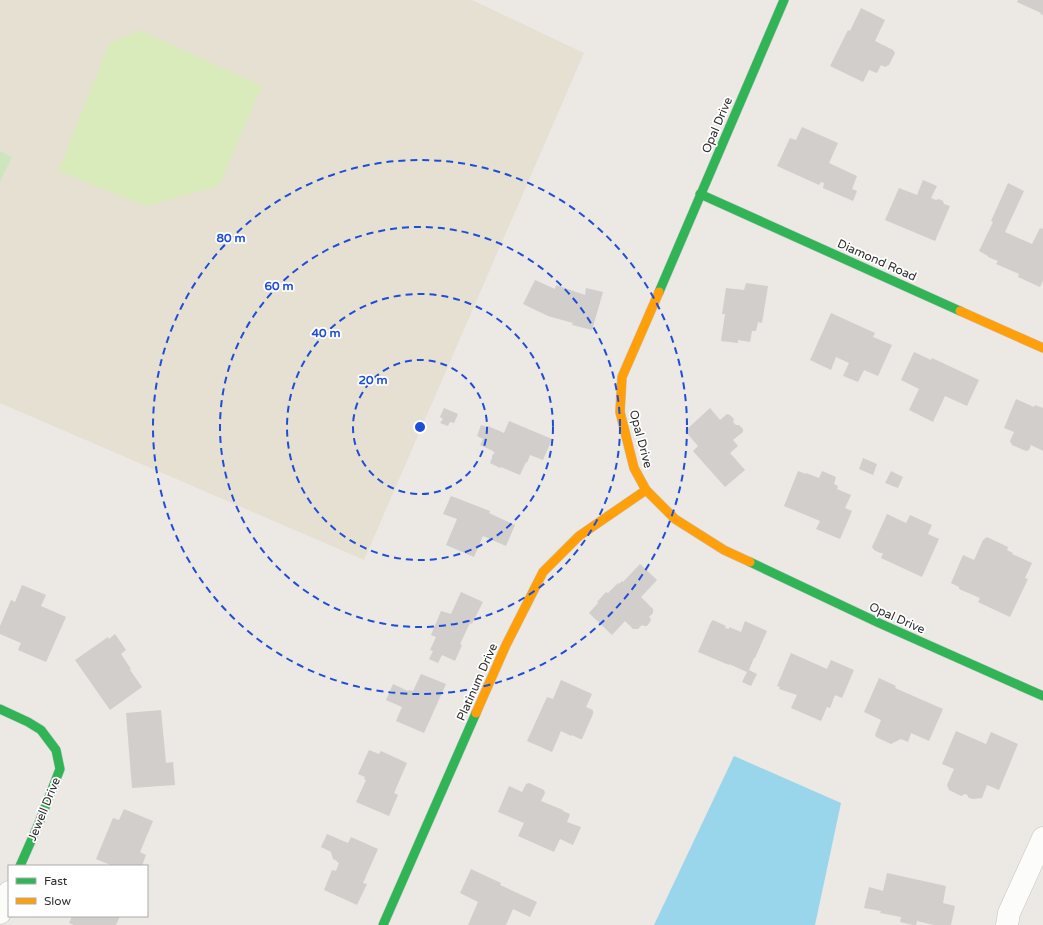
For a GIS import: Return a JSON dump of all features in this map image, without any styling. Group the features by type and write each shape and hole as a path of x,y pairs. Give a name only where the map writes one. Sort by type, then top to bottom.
{"street":[{"name":"Opal Drive","path":"784,0 622,377 620,412 634,468 646,490 675,519 724,550 878,623 1043,696"},
{"name":"Diamond Road","path":"700,194 1043,348"},
{"name":"Platinum Drive","path":"383,925 506,645 543,572 578,536 646,490"},
{"name":"Jewell Drive","path":"0,709 41,730 56,750 60,769 20,865"},
{"path":"1007,925 1008,913 1043,838"},
{"path":"0,913 8,894"}],"shaded area":[{"path":"0,0 472,0 584,53 364,560 0,403"}],"green space":[{"path":"139,30 262,86 219,186 146,206 58,171 109,44"},
{"path":"0,151 12,157 0,182"}],"water":[{"path":"734,756 841,803 815,925 654,925"}],"building":[{"path":"1018,0 1043,0 1043,15 1017,2"},
{"path":"861,8 885,20 875,41 893,50 895,53 889,65 885,67 881,65 877,73 869,70 863,82 830,66"},
{"path":"802,127 838,143 829,163 857,176 852,189 857,191 853,201 823,188 824,183 821,182 819,185 777,166 790,138 796,140"},
{"path":"923,180 937,186 931,198 936,200 939,199 943,201 944,204 950,206 935,241 885,220 899,188 917,195"},
{"path":"1008,183 1024,191 1005,232 1032,244 1040,228 1043,229 1043,281 1040,287 1018,277 1019,274 996,264 998,261 979,251 993,222 991,221"},
{"path":"535,280 555,289 556,285 585,295 586,288 603,292 592,330 572,325 573,323 548,316 523,304"},
{"path":"746,283 768,286 762,323 758,322 756,331 752,331 750,342 738,340 738,343 721,341 725,314 722,314 726,288 744,290"},
{"path":"831,313 875,333 873,337 892,345 878,376 864,370 858,382 843,376 849,363 836,357 831,370 810,360"},
{"path":"914,352 931,360 932,358 979,380 967,406 945,396 933,422 909,410 919,389 901,380"},
{"path":"1016,399 1034,407 1035,405 1043,408 1043,451 1031,445 1029,450 1026,451 1012,445 1010,441 1014,432 1004,428"},
{"path":"444,408 458,414 454,423 450,422 448,426 440,423 443,419 440,417"},
{"path":"710,408 720,420 727,414 730,415 734,419 733,422 743,429 743,432 733,440 738,446 730,453 745,470 725,487 693,451 698,446 685,431"},
{"path":"509,421 552,439 543,460 530,455 520,475 490,463 495,452 480,445 483,439 477,436 481,425 488,426 504,433"},
{"path":"863,458 877,464 873,475 859,469"},
{"path":"798,471 819,478 822,471 836,477 834,484 838,486 837,489 851,495 845,508 852,511 840,539 816,529 820,521 784,506"},
{"path":"891,471 903,477 898,488 885,483"},
{"path":"451,496 490,511 489,513 515,525 506,546 483,536 474,557 446,545 457,519 443,514"},
{"path":"887,514 906,523 910,515 932,525 928,534 939,539 922,577 881,558 883,553 874,550 872,547"},
{"path":"987,537 1008,547 1007,550 1013,553 1012,554 1032,563 1025,578 1028,579 1010,617 978,602 980,598 959,589 959,587 951,583 963,555 974,560 983,540"},
{"path":"640,564 657,580 641,597 653,609 653,613 649,617 651,619 650,622 647,626 642,625 638,629 633,629 625,621 612,635 589,613 606,592 608,593 618,583 623,582"},
{"path":"22,585 46,595 41,606 66,617 46,662 18,650 21,643 0,634 0,626 11,600 15,602"},
{"path":"461,592 483,602 472,624 470,623 460,644 462,645 455,661 442,655 438,663 429,659 433,651 430,650 436,637 431,635 441,611 451,614"},
{"path":"713,620 726,626 725,628 729,629 729,627 741,632 745,621 767,631 749,670 757,674 751,686 742,682 747,672 698,652"},
{"path":"115,634 126,650 121,654 142,687 110,710 75,660 108,637 109,639"},
{"path":"791,653 827,669 831,660 854,670 842,698 835,695 830,708 827,707 821,721 791,708 797,695 779,689 780,687 777,686"},
{"path":"421,674 446,684 424,733 396,721 402,707 386,700 393,684 408,691 413,691"},
{"path":"879,678 896,686 895,688 943,709 929,741 911,733 908,742 901,739 891,744 876,737 875,735 881,720 864,712"},
{"path":"561,680 592,694 586,707 593,710 593,714 582,739 561,731 552,752 527,741 547,697 553,699"},
{"path":"161,710 166,763 173,762 175,785 132,788 126,713"},
{"path":"956,731 986,744 991,732 1018,744 999,790 987,785 982,798 973,799 969,798 965,794 961,796 949,790 947,785 954,769 942,764"},
{"path":"369,750 379,754 381,751 407,763 394,793 398,795 389,816 356,802 366,780 364,779 365,777 358,774"},
{"path":"529,783 544,790 545,793 541,801 570,814 567,822 581,827 573,845 560,839 554,852 518,836 524,823 498,812 509,786 522,792 526,784"},
{"path":"124,809 153,821 140,852 146,855 142,865 111,865 96,859 113,818 119,820"},
{"path":"327,834 348,843 351,837 378,849 363,883 367,884 357,905 324,890 332,870 336,871 339,863 333,859 331,852 321,847"},
{"path":"471,869 501,883 500,885 537,902 530,917 513,909 506,925 468,925 478,902 460,893"},
{"path":"887,873 946,886 943,903 955,906 951,925 934,925 917,921 916,925 913,925 900,922 901,917 864,908 869,887 883,891"},
{"path":"72,917 120,917 116,925 74,925 69,923"}],"traffic: fast":[{"path":"659,292 784,0"},
{"path":"700,194 960,311"},
{"path":"750,562 879,623 1043,696"},
{"path":"0,709 41,730 56,750 60,769 20,865"},
{"path":"383,925 476,713"}],"traffic: slow":[{"path":"659,292 622,377 620,412 634,468 646,490 675,519 724,550 750,562"},
{"path":"960,311 1043,348"},
{"path":"476,713 506,645 543,572 579,536 646,490"}]}
